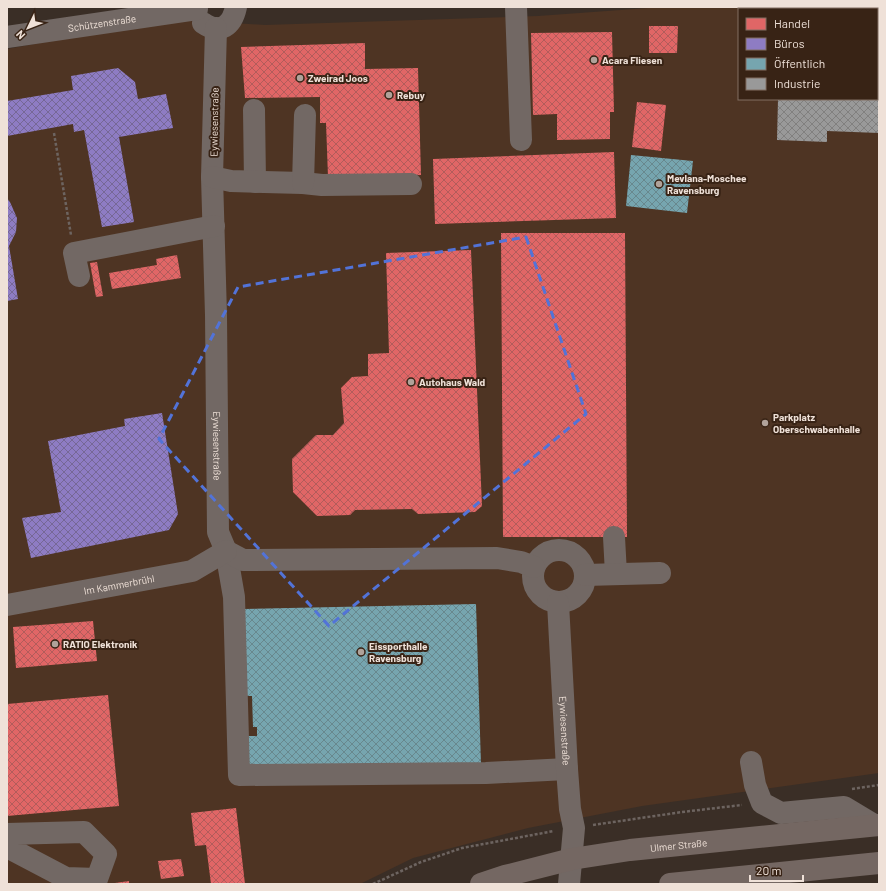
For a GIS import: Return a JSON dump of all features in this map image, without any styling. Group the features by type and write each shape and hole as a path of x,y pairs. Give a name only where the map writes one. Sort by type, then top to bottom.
{"main road":[{"name":"Ulmer Straße","path":"481,884 505,876 572,859 630,850 876,825"},
{"path":"670,884 879,863"}],"street":[{"path":"216,28 230,23 234,17 236,7"},
{"path":"516,7 521,140"},
{"name":"Schützenstraße","path":"7,37 197,8 198,15 202,22 209,27 216,28"},
{"name":"Eywiesenstraße","path":"216,28 212,177 216,315 218,532 226,551 234,597 239,775 486,773 567,769"},
{"path":"254,110 255,182"},
{"path":"303,184 305,115"},
{"path":"212,177 231,181 322,185 411,184"},
{"path":"79,276 74,253 214,226"},
{"path":"614,537 616,574"},
{"path":"559,550 566,551 574,555 583,567 585,575 584,584 581,591 575,598 567,602 558,603 542,597 537,591 533,579 534,567 538,560 551,551 559,550"},
{"path":"226,551 243,560 497,558 521,562 534,567"},
{"name":"Im Kammerbrühl","path":"7,605 192,571 226,551"},
{"path":"585,575 660,573"},
{"name":"Eywiesenstraße","path":"558,603 567,769 570,809 574,828 569,884"},
{"path":"751,762 755,785 762,803 781,813 844,806 876,825"},
{"path":"7,834 84,832 106,854 97,879 66,878 7,847"}],"path":[{"path":"54,134 74,253"},
{"path":"848,790 879,785"},
{"path":"373,884 421,862 462,848 574,828 682,812 762,803"}],"highlighted area":[{"path":"526,237 586,414 329,626 159,439 238,287"}],"shaded area":[{"path":"662,7 879,7 879,773 642,806 528,828 413,858 360,884 7,884 7,49 173,19 265,25 538,16"}],"building: Handel":[{"path":"649,26 678,26 677,53 649,53"},
{"path":"612,32 614,112 610,112 610,139 557,140 557,114 533,115 531,33"},
{"path":"365,43 365,69 418,68 421,175 328,177 326,123 320,123 320,97 245,98 241,47"},
{"path":"637,102 666,105 661,151 632,147"},
{"path":"614,152 616,218 435,224 433,159"},
{"path":"501,233 625,233 627,537 503,537"},
{"name":"Autohaus Wald","path":"471,250 482,506 475,512 418,514 412,509 355,510 350,515 317,516 293,492 292,459 316,435 333,435 344,423 341,388 352,377 368,376 368,354 389,353 386,253"},
{"path":"177,255 181,278 112,289 109,273 157,265 156,259"},
{"path":"97,262 103,296 96,297 90,263"},
{"name":"RATIO Elektronik","path":"93,621 97,661 16,668 13,627"},
{"path":"108,695 119,806 7,816 7,704"},
{"path":"236,808 245,884 211,884 206,845 195,846 191,813"},
{"path":"181,859 184,876 161,879 158,861"},
{"path":"129,881 129,884 115,884 115,883"}],"building: Büros":[{"path":"118,68 135,82 138,99 166,94 173,128 119,137 134,222 102,227 84,130 74,132 73,124 7,136 7,101 73,90 71,76"},
{"path":"7,198 17,218 16,232 9,246 18,299 7,301"},
{"path":"162,413 178,514 169,530 31,558 22,518 61,512 48,441 125,426 124,419"}],"building: Öffentlich":[{"name":"Mevlana-Moschee Ravensburg","path":"631,155 693,161 687,213 626,206"},
{"name":"Eissporthalle Ravensburg","path":"476,604 481,765 246,767 246,736 257,736 257,727 253,727 252,696 245,696 243,609"}],"building: Industrie":[{"path":"879,51 879,133 827,131 827,142 777,140 778,100 878,100"}],"place":[{"name":"Acara Fliesen","path":"594,60"},
{"name":"Zweirad Joos","path":"300,78"},
{"name":"Rebuy","path":"389,95"},
{"name":"Mevlana-Moschee Ravensburg","path":"659,184"},
{"name":"Autohaus Wald","path":"411,382"},
{"name":"Parkplatz Oberschwabenhalle","path":"765,423"},
{"name":"RATIO Elektronik","path":"55,644"},
{"name":"Eissporthalle Ravensburg","path":"361,652"}]}
